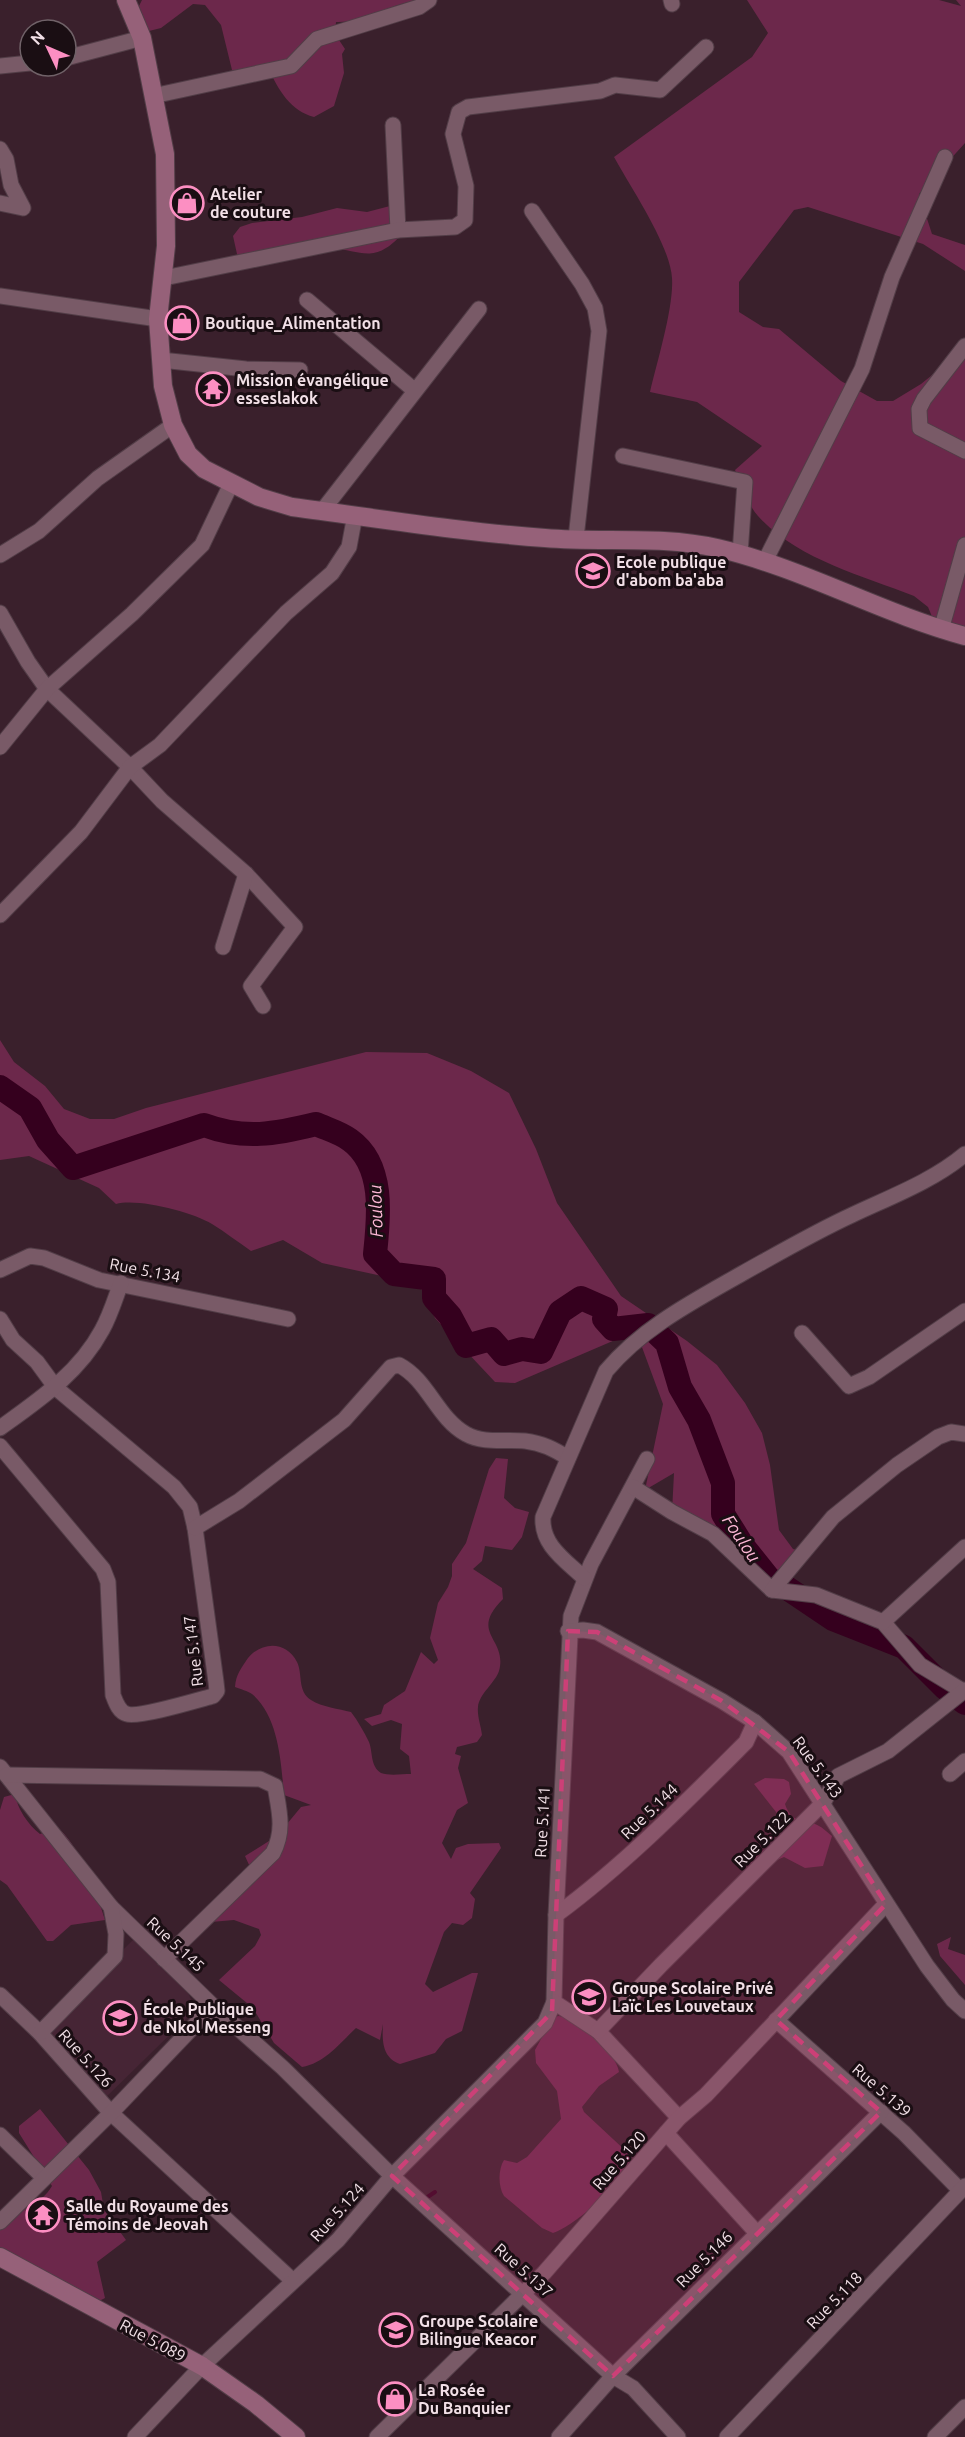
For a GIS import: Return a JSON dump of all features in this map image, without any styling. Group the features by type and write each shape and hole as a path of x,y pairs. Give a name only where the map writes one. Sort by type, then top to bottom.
{"street":[{"path":"126,0 142,38 165,154 164,278 158,319 163,386 173,425 188,454 204,469 259,497 292,507 546,538 631,538 715,548 765,561 941,630 965,636"},
{"path":"153,96 291,66 316,39 419,7 429,0"},
{"path":"78,55 142,38"},
{"path":"164,278 398,230 455,227 465,220 466,186 453,134 459,112 468,107 600,91 615,86 660,90 706,47"},
{"path":"0,66 18,64"},
{"path":"393,125 398,230"},
{"path":"0,149 23,208 0,203"},
{"path":"765,561 862,369 892,277 945,157"},
{"path":"532,211 587,292 595,308 599,331 576,538"},
{"path":"0,296 158,319"},
{"path":"308,300 414,390"},
{"path":"322,511 479,309"},
{"path":"965,346 924,399 918,416 920,428 965,451"},
{"path":"161,360 246,369 300,370"},
{"path":"0,555 39,531 98,478 173,425"},
{"path":"623,456 745,482 740,554"},
{"path":"0,747 47,689 132,614 202,545 231,484"},
{"path":"0,915 81,832 130,767 160,745 285,613 332,573 349,547 356,515"},
{"path":"941,630 965,545"},
{"path":"0,613 28,662 47,689 130,767 162,801 246,874 295,927 251,986 263,1006"},
{"path":"223,947 246,874"},
{"path":"585,1578 551,1547 542,1531 543,1517 606,1371 653,1327 773,1256 906,1190 964,1158"},
{"name":"Rue 5.134","path":"0,1270 30,1256 45,1258 82,1275 288,1319"},
{"path":"0,1428 56,1388 91,1349 103,1328 121,1283"},
{"path":"802,1333 849,1386 869,1377 965,1311"},
{"name":"Rue 5.147","path":"0,1319 13,1340 37,1362 56,1388 183,1495 190,1507 195,1528 217,1691 213,1696 127,1714 118,1707 113,1695 108,1582 103,1569 0,1446"},
{"path":"195,1528 225,1512 344,1420 391,1368 399,1365 419,1382 455,1427 467,1435 486,1441 528,1441 548,1446 568,1458"},
{"path":"772,1590 832,1517 867,1488 938,1437 951,1432 965,1434"},
{"name":"Rue 5.141","path":"554,2002 568,1631 575,1600 585,1578 647,1459"},
{"path":"633,1487 720,1539 772,1590 816,1595 883,1622 920,1665 964,1690"},
{"path":"883,1622 965,1547"},
{"name":"Rue 5.143","path":"568,1631 597,1632 722,1701 755,1722 789,1752 927,1966 953,2000 965,2011"},
{"name":"Rue 5.122","path":"598,2031 823,1803 838,1776 888,1751 964,1690"},
{"name":"Rue 5.144","path":"556,1915 614,1871 636,1850 746,1742 755,1722"},
{"path":"950,1774 965,1761"},
{"path":"3,1771 260,1779 275,1786 281,1824 280,1840 273,1853 164,1959"},
{"name":"Rue 5.145","path":"3,1771 111,1906 213,2006 283,2068 345,2129"},
{"name":"Rue 5.120","path":"378,2437 524,2294 679,2118 706,2095 886,1904"},
{"path":"111,1906 116,1934 115,1956"},
{"path":"40,2033 138,1933"},
{"name":"Rue 5.126","path":"0,1995 40,2033 111,2112 0,2222"},
{"path":"554,2002 598,2031 679,2118"},
{"name":"Rue 5.124","path":"135,2437 202,2366 292,2280 338,2240 392,2176 545,2023 554,2002"},
{"path":"213,2006 111,2112 292,2280"},
{"name":"Rue 5.139","path":"777,2020 963,2188"},
{"name":"Rue 5.146","path":"559,2437 613,2376 756,2232 881,2112"},
{"name":"Rue 5.137","path":"345,2129 392,2176 613,2376 633,2388 678,2437"},
{"path":"666,2133 756,2232"},
{"path":"0,2135 44,2178"},
{"name":"Rue 5.118","path":"727,2437 963,2188"},
{"name":"Rue 5.089","path":"0,2257 202,2366 256,2404 296,2437"},
{"path":"935,2437 965,2407"}],"highlighted area":[{"path":"568,1631 597,1632 722,1701 789,1752 886,1904 776,2020 881,2112 613,2376 392,2176 552,2012"}],"shaded area":[{"path":"142,0 422,0 400,4 358,19 336,22 335,34 345,49 342,54 344,73 334,106 314,117 299,110 286,99 269,69 244,73 232,70 221,25 205,5 193,4 161,28 149,31 139,6"},
{"path":"747,0 939,0 961,6 956,0 965,0 965,143 919,194 932,234 965,245 965,271 923,244 808,207 794,210 739,282 739,312 763,327 779,329 841,381 877,401 893,401 921,384 947,363 965,338 965,637 938,631 928,607 914,596 811,555 774,531 754,511 735,470 762,446 697,402 650,392 668,319 672,278 670,265 657,233 614,157 752,57 768,33"},
{"path":"390,206 403,233 392,244 373,253 325,249 246,263 237,254 233,236 240,227 252,223 302,217 337,208 367,212"},
{"path":"0,1040 14,1062 45,1086 64,1109 90,1119 114,1119 146,1108 366,1052 427,1053 471,1071 509,1093 536,1149 557,1203 621,1296 687,1341 717,1365 745,1403 762,1433 770,1465 779,1530 793,1549 802,1551 772,1590 672,1512 674,1473 645,1490 663,1404 636,1331 515,1383 495,1382 435,1318 419,1284 322,1263 283,1240 251,1251 212,1224 192,1215 165,1207 137,1203 116,1204 99,1188 29,1156 0,1160"},
{"path":"496,1458 508,1459 504,1498 515,1508 529,1512 522,1537 512,1550 485,1546 482,1561 473,1569 502,1588 503,1599 489,1620 491,1636 499,1651 499,1671 479,1702 478,1714 482,1735 477,1742 457,1747 455,1754 461,1756 458,1768 468,1803 457,1810 442,1843 451,1859 456,1848 468,1844 499,1843 501,1848 470,1893 475,1899 472,1918 463,1925 452,1923 444,1932 425,1984 433,1992 472,1973 478,1973 462,2031 446,2039 435,2053 400,2064 386,2053 383,2042 383,2024 380,2040 356,2028 325,2057 302,2067 274,2043 253,2008 219,1980 255,1946 261,1935 259,1929 234,1920 211,1922 250,1867 245,1856 277,1836 301,1807 311,1805 284,1795 280,1755 268,1715 252,1694 235,1687 236,1679 248,1658 260,1649 273,1646 287,1650 297,1662 302,1687 311,1700 331,1708 351,1712 369,1742 373,1763 377,1770 388,1774 411,1774 409,1756 400,1749 402,1724 391,1720 372,1726 364,1719 381,1714 384,1705 405,1691 421,1652 434,1664 438,1660 430,1638 438,1603 452,1576 452,1564 466,1543 489,1469"},
{"path":"765,1778 784,1779 789,1782 791,1794 785,1804 790,1814 797,1819 817,1825 832,1836 823,1866 805,1868 784,1857 756,1869 751,1868 748,1862 751,1856 786,1839 776,1812 754,1784"},
{"path":"15,1794 27,1821 40,1834 58,1828 66,1836 80,1857 105,1920 71,1925 53,1941 47,1941 7,1885 0,1880 0,1810 4,1797"},
{"path":"951,1937 948,1949 965,1955 965,1985 940,1956 937,1944"},
{"name":"École Publique de Nkol Messeng","path":"134,1939 188,1992 195,2010 101,2102 45,2027"},
{"path":"559,2016 586,2030 604,2047 616,2064 619,2072 599,2086 582,2107 584,2112 628,2153 629,2162 621,2179 603,2197 571,2223 553,2233 542,2228 504,2196 500,2178 504,2160 517,2163 527,2157 561,2119 557,2091 536,2063 535,2050 553,2017"},
{"path":"40,2109 89,2170 101,2192 104,2210 126,2240 97,2262 105,2298 99,2301 45,2279 0,2268 0,2216 30,2207 52,2186 19,2133 19,2126"}],"waterway":[{"name":"Foulou","path":"0,1087 30,1108 48,1140 73,1168 204,1125 233,1133 260,1134 316,1124 342,1135 361,1151 374,1177 378,1208 375,1254 394,1274 434,1279 434,1298 450,1316 466,1346 491,1339 504,1354 522,1349 541,1352 560,1312 581,1298 606,1309 604,1319 613,1329 648,1325 667,1343 680,1387 699,1420 723,1483 723,1514 743,1546 771,1581 778,1582 833,1619 904,1647 945,1688 965,1703"},
{"path":"423,2200 435,2192"}],"place":[{"name":"Atelier de couture","path":"187,203"},
{"name":"Boutique_Alimentation","path":"182,323"},
{"name":"Mission évangélique esseslakok","path":"213,389"},
{"name":"Ecole publique d'abom ba'aba","path":"593,571"},
{"name":"Groupe Scolaire Privé Laïc Les Louvetaux","path":"589,1997"},
{"name":"École Publique de Nkol Messeng","path":"120,2018"},
{"name":"Salle du Royaume des Témoins de Jeovah","path":"43,2215"},
{"name":"Groupe Scolaire Bilingue Keacor","path":"396,2330"},
{"name":"La Rosée Du Banquier","path":"395,2399"}]}
